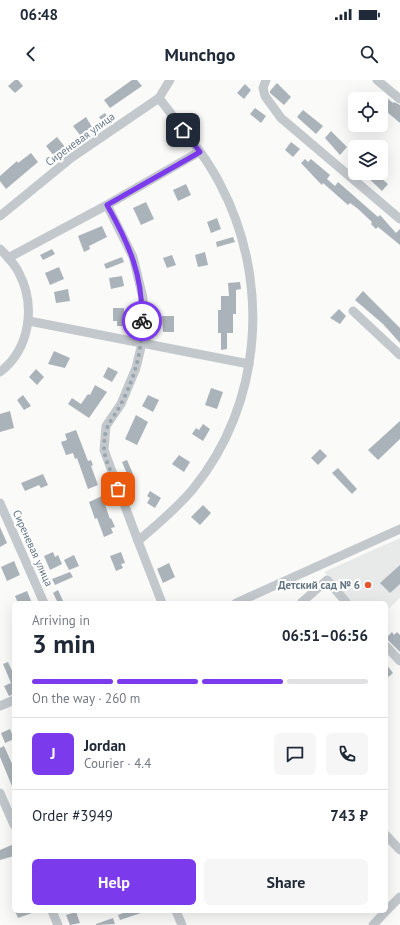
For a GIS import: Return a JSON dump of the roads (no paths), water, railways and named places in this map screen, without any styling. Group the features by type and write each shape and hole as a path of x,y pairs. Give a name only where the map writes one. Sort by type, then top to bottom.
{"street":[{"name":"Сиреневая улица","path":"0,216 71,158 159,98 170,80"},
{"path":"377,80 400,99"},
{"path":"265,84 268,104 281,118 400,219"},
{"path":"138,541 167,516 193,489 221,446 238,406 250,364 254,323 252,285 245,247 234,213 220,184 200,152 159,98"},
{"path":"8,258 107,205 200,152"},
{"path":"107,205 133,257 143,298 142,343 136,368 121,404 106,426 104,450 161,601"},
{"path":"0,249 19,273 27,293 29,321 25,336 15,356 0,372"},
{"path":"353,311 400,355"},
{"path":"29,321 250,364"},
{"name":"Сиреневая улица","path":"0,503 43,601"},
{"path":"240,601 400,529"},
{"path":"303,601 327,580 345,601"},
{"path":"388,648 400,661"},
{"path":"0,706 12,701"},
{"path":"0,793 12,820"},
{"path":"388,836 400,850"},
{"path":"388,909 400,899"},
{"path":"53,913 58,925"},
{"path":"177,913 182,925"},
{"path":"373,925 384,913"}],"place":[{"name":"Детский сад № 6","path":"368,585"}]}
